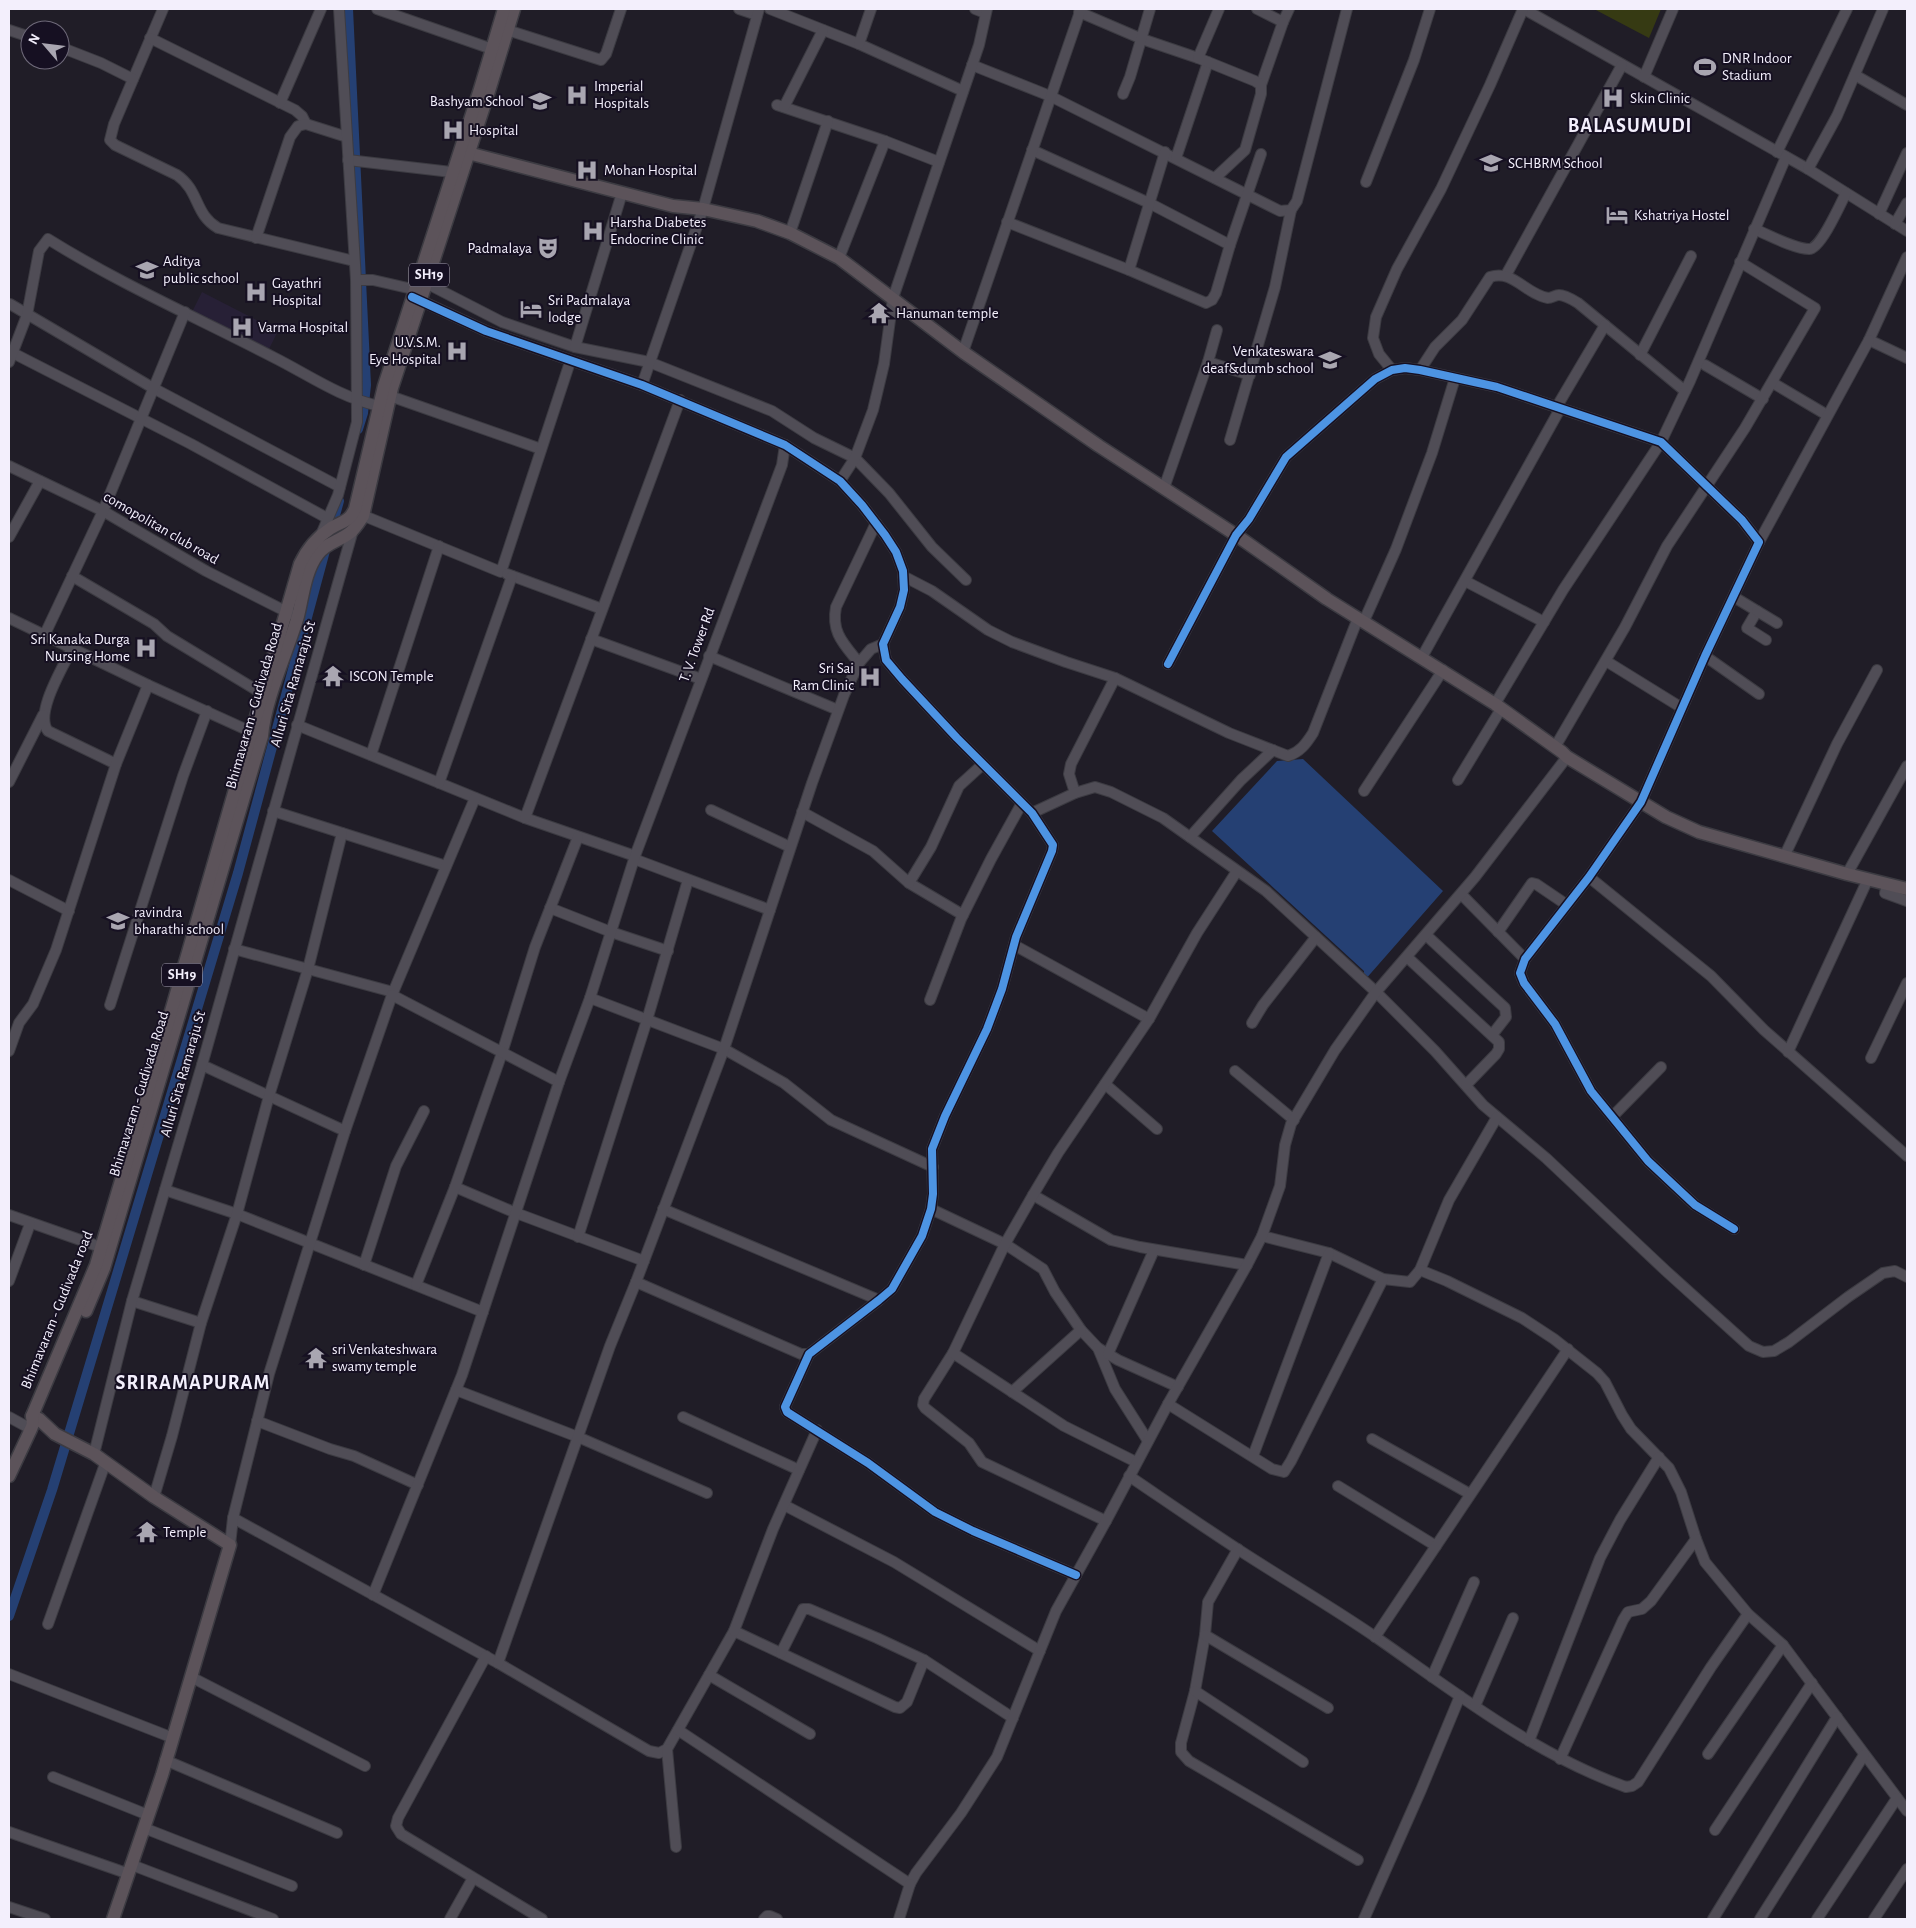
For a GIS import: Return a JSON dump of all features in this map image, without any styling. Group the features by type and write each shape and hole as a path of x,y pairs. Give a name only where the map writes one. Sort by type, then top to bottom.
{"main road":[{"name":"SH19","path":"464,152 504,9"},
{"name":"SH19","path":"322,542 353,523 419,292 457,172 514,9"},
{"path":"464,152 673,206 704,209 757,221 790,233 839,258 963,352 1099,446 1236,535 1327,599 1498,706 1567,758 1666,817 1699,832 1846,874 1907,889"},
{"name":"SH19","path":"353,523 377,406 419,292"},
{"name":"SH19","path":"322,542 328,523 353,523"},
{"name":"Bhimavaram - Gudivada road","path":"9,1476 34,1422 96,1265 105,1249 257,735 263,694 292,614 300,564 322,542"},
{"name":"Bhimavaram - Gudivada Road","path":"257,735 272,697 292,614"},
{"path":"34,1422 89,1451 154,1497 227,1554 173,1738 113,1919"}],"street":[{"path":"163,9 114,124 110,140 115,146 184,180 192,190 208,222 218,228 256,238 326,252 354,261"},
{"path":"280,103 321,9"},
{"path":"339,9 356,280 360,402 357,422 340,487 328,523 140,418 10,355 27,315 39,251 48,239 90,266 185,312 360,402 377,406"},
{"path":"377,9 492,49"},
{"path":"507,30 601,60 606,54 621,9"},
{"path":"642,385 704,209 758,12 740,9"},
{"path":"770,9 859,44 964,91"},
{"path":"859,44 871,9"},
{"path":"840,481 854,458 872,410 884,364 894,298 978,45 986,11 975,9"},
{"path":"1123,94 1150,9"},
{"path":"1176,158 1219,9"},
{"path":"1257,9 1283,22"},
{"path":"1215,178 1245,150 1261,94 1261,86 1289,9"},
{"path":"1230,440 1275,287 1291,210 1297,201 1347,9"},
{"path":"1366,182 1414,60 1430,9"},
{"path":"1392,370 1379,354 1373,338 1376,317 1397,269 1441,189 1523,9 1808,168 1907,231"},
{"path":"1644,77 1673,9"},
{"path":"1458,780 1544,622 1661,442 1685,391 1754,229 1782,155 1847,9"},
{"path":"1808,168 1837,116 1883,9"},
{"path":"963,352 1080,11 1142,39 1203,60 1255,81 1261,86"},
{"path":"823,30 780,106 828,121 940,162"},
{"path":"150,38 280,103 302,116 306,124"},
{"path":"70,51 101,63 133,79"},
{"path":"1506,275 1622,64"},
{"path":"972,65 1050,96 1280,211 1291,210"},
{"path":"1856,75 1907,106"},
{"path":"790,233 828,121"},
{"path":"256,238 290,138 298,126 306,124 347,136"},
{"path":"839,258 885,141"},
{"path":"1032,150 1149,203 1230,246"},
{"path":"1129,270 1165,152"},
{"path":"1879,214 1907,153"},
{"path":"1007,222 1129,270 1206,303 1212,300 1216,293 1261,154"},
{"path":"349,160 457,172"},
{"path":"575,347 622,193"},
{"path":"1754,229 1810,250 1822,239 1846,193"},
{"path":"1895,224 1907,202"},
{"path":"1640,355 1690,256"},
{"path":"1734,1230 1695,1205 1648,1162 1591,1091 1555,1024 1524,983 1520,973 1525,960 1589,876 1641,802 1704,656 1734,598 1759,542 1869,340 1907,257"},
{"path":"1555,748 1626,627 1666,546 1763,399 1815,308 1740,262"},
{"path":"1420,370 1435,347 1462,320 1490,278 1506,275 1530,290 1549,298 1559,295 1578,302 1685,391"},
{"path":"356,280 374,280 419,292 575,347 649,362 772,411 814,438 854,458 888,493 932,546 966,580"},
{"path":"419,292 486,331 570,362 642,385 786,444 840,481 862,505 896,552 903,576 904,590 900,606 883,644 886,660 983,764 1032,813 1052,845 1052,851 1014,945 1002,989 987,1029 945,1116 932,1149 933,1194 931,1209 922,1236 892,1289 809,1354 786,1406 786,1412 868,1463 935,1512 973,1531 1076,1575"},
{"path":"10,304 153,388 340,487"},
{"path":"45,634 102,511 185,312"},
{"path":"1422,657 1466,581 1558,408 1605,325"},
{"path":"1164,488 1208,362 1217,330"},
{"path":"1869,340 1907,356"},
{"path":"501,572 570,362"},
{"path":"1208,362 1250,375"},
{"path":"1705,364 1763,399"},
{"path":"1168,664 1236,535 1249,519 1286,457 1376,379 1392,370 1405,368 1420,370 1497,387 1661,442 1742,520 1759,542"},
{"path":"903,576 932,591 988,630 1012,642 1115,678 1229,733 1288,756 1295,754 1306,745 1313,733 1361,619 1396,549 1432,453 1455,378"},
{"path":"1773,383 1827,415"},
{"path":"390,396 541,449"},
{"path":"525,818 680,400"},
{"name":"T. V. Tower Rd","path":"373,1594 456,1390 559,1082 590,998 634,858 782,465 786,444"},
{"name":"comopolitan club road","path":"9,466 102,511 206,571 292,614"},
{"path":"9,537 40,481"},
{"path":"353,523 439,546 501,572 602,609"},
{"name":"Alluri Sita Ramaraju St","path":"89,1451 202,1065 353,523"},
{"path":"859,663 837,634 833,621 836,607 876,523"},
{"path":"371,755 439,546"},
{"path":"72,576 154,624 167,636 263,694"},
{"path":"439,783 512,576"},
{"path":"1466,581 1544,622"},
{"path":"1734,598 1777,623"},
{"path":"1757,611 1747,628 1766,640"},
{"path":"9,618 257,735"},
{"path":"591,639 701,679"},
{"path":"498,1662 610,1346 724,1049 802,812 838,710 859,663 872,649 883,644"},
{"path":"10,776 43,715 72,648"},
{"path":"709,656 838,710"},
{"path":"1704,656 1759,694"},
{"path":"1606,661 1682,708"},
{"path":"1364,791 1443,670"},
{"path":"1784,857 1837,744 1876,670"},
{"path":"1075,793 1069,774 1070,764 1115,678"},
{"path":"9,1051 19,1023 33,1004 52,959 116,764 148,685"},
{"path":"110,1005 180,785 207,711"},
{"path":"43,715 45,727 48,731 116,764"},
{"path":"297,725 525,818 578,836 770,910"},
{"path":"1190,837 1241,780 1272,750"},
{"path":"899,1919 910,1884 916,1873 961,1813 998,1757 1056,1611 1148,1440 1262,1236 1280,1186 1285,1145 1294,1120 1335,1050 1376,992 1461,894 1567,758"},
{"path":"909,883 931,847 959,786 983,764"},
{"path":"1846,874 1907,766"},
{"path":"1032,813 1075,793 1095,787 1112,792 1163,818 1266,891 1376,992 1435,1051 1483,1105 1553,1164 1666,1271 1749,1346 1763,1352 1774,1351 1789,1342 1848,1296 1883,1273 1895,1271 1907,1277"},
{"path":"227,1554 233,1518 269,1374 345,1131 392,994 474,798"},
{"path":"930,1000 963,915 1022,803"},
{"path":"712,810 790,848"},
{"path":"273,811 446,866"},
{"path":"802,812 873,851 909,883 963,915"},
{"path":"154,1497 201,1323 236,1214 269,1096 308,969 342,833"},
{"path":"416,1285 455,1187 502,1053 535,947 578,836"},
{"path":"1106,1521 982,1462 969,1443 923,1405 924,1399 953,1353 1005,1244 1058,1153 1149,1020 1197,933 1238,871"},
{"path":"1589,876 1711,976 1788,1052 1907,1156"},
{"path":"1788,1052 1868,879"},
{"path":"9,880 69,911"},
{"path":"578,1237 647,1020 688,880"},
{"path":"1498,932 1532,883 1567,905"},
{"path":"1887,885 1885,893 1907,901"},
{"path":"1461,894 1525,960"},
{"path":"550,908 611,932 668,951"},
{"path":"1426,935 1504,1008 1506,1017 1492,1035"},
{"path":"1252,1023 1263,1005 1316,937"},
{"path":"1014,945 1149,1020"},
{"path":"234,949 392,994 559,1082"},
{"path":"1407,957 1499,1042 1496,1054 1466,1085"},
{"path":"1871,1058 1907,983"},
{"path":"590,998 724,1049 784,1083 831,1120 933,1167"},
{"path":"202,1065 345,1131"},
{"path":"1612,1117 1661,1067"},
{"path":"1235,1071 1294,1120"},
{"path":"1105,1084 1157,1128"},
{"path":"364,1264 396,1166 424,1111"},
{"path":"1262,1236 1329,1253 1384,1279 1410,1282 1420,1270 1449,1200 1497,1117"},
{"path":"455,1187 516,1213 644,1261"},
{"path":"165,1190 236,1214 483,1312"},
{"path":"1034,1195 1110,1240 1154,1250 1247,1265"},
{"path":"663,1209 880,1300"},
{"path":"931,1209 1005,1244 1043,1268 1055,1292 1081,1330 1098,1348 1178,1387"},
{"path":"9,1215 105,1249"},
{"path":"9,1281 30,1224"},
{"path":"1108,1354 1154,1250"},
{"path":"1253,1456 1329,1253"},
{"path":"1420,1270 1447,1281 1522,1318 1568,1349 1597,1373 1631,1429 1669,1468 1681,1492 1705,1562 1748,1614 1783,1645 1907,1811"},
{"path":"1168,1404 1272,1469 1284,1472 1384,1279"},
{"path":"636,1282 801,1354 809,1354"},
{"path":"132,1301 201,1323"},
{"path":"1012,1392 1081,1330"},
{"path":"1098,1348 1115,1389 1148,1440"},
{"path":"1375,1637 1568,1349"},
{"path":"953,1353 1064,1426 1136,1462"},
{"path":"456,1390 578,1437 708,1492"},
{"path":"9,1417 34,1422"},
{"path":"683,1417 799,1470"},
{"path":"257,1421 330,1449 354,1456 418,1485"},
{"path":"233,1518 498,1662 649,1752 659,1753 667,1749 734,1631 784,1505 817,1430"},
{"path":"1372,1439 1470,1494"},
{"path":"1529,1741 1600,1558 1620,1520 1659,1457"},
{"path":"48,1624 106,1464"},
{"path":"1130,1476 1529,1741 1560,1759 1626,1787 1638,1782 1711,1667 1748,1614"},
{"path":"1338,1486 1436,1546"},
{"path":"784,1505 894,1562 1040,1651"},
{"path":"1560,1759 1623,1620 1628,1612 1642,1608 1651,1601 1696,1539"},
{"path":"1238,1549 1208,1602 1205,1636 1195,1691 1181,1743 1181,1752 1189,1761 1358,1860"},
{"path":"1432,1677 1474,1582"},
{"path":"781,1652 803,1609 809,1609 924,1660 1013,1718"},
{"path":"1476,1706 1513,1618"},
{"path":"734,1631 900,1708 907,1702 924,1660"},
{"path":"1205,1636 1328,1708"},
{"path":"1708,1754 1783,1645"},
{"path":"486,1656 398,1818 396,1826 401,1834 542,1919"},
{"path":"9,1674 173,1738"},
{"path":"709,1675 810,1734"},
{"path":"191,1677 365,1766"},
{"path":"1715,1830 1812,1683"},
{"path":"1195,1691 1303,1762"},
{"path":"1364,1919 1460,1696"},
{"path":"1713,1919 1837,1717"},
{"path":"678,1730 910,1884"},
{"path":"667,1749 676,1847"},
{"path":"1760,1919 1864,1755"},
{"path":"165,1760 337,1833"},
{"path":"53,1777 148,1815"},
{"path":"1817,1919 1897,1798"},
{"path":"144,1828 292,1886"},
{"path":"9,1832 130,1869 273,1919"},
{"path":"1874,1919 1907,1869"},
{"path":"450,1919 473,1878"},
{"path":"9,1907 45,1919"},
{"path":"764,1919 766,1916 777,1919"}],"shaded area":[{"name":"Varma Hospital","path":"202,292 278,331 267,353 191,314"}],"green space":[{"path":"1594,9 1661,9 1649,38"}],"water":[{"path":"1303,759 1443,891 1364,981 1364,971 1212,831 1277,761"}],"waterway":[{"path":"348,9 366,385 363,413 358,429"},
{"path":"330,533 339,501"},
{"path":"9,1616 52,1490 238,873 326,547"}],"cycle path":[{"path":"412,297 486,331 642,385 785,445 840,481 862,505 885,535 896,552 903,571 904,590 900,607 883,644 886,660 957,738 1032,813 1053,845 1016,937 1002,989 987,1029 945,1116 932,1149 933,1194 931,1209 922,1236 892,1289 809,1354 785,1407 787,1412 868,1463 935,1512 973,1531 1076,1575"},
{"path":"1168,664 1236,535 1249,519 1286,457 1375,379 1392,370 1405,368 1420,370 1497,387 1661,442 1742,520 1759,542 1705,656 1641,802 1589,877 1525,959 1520,973 1524,983 1555,1024 1591,1091 1648,1161 1695,1205 1734,1229"}],"place":[{"name":"DNR Indoor Stadium","path":"1705,67"},
{"name":"Imperial Hospitals","path":"577,95"},
{"name":"Skin Clinic","path":"1613,98"},
{"name":"Bashyam School","path":"540,101"},
{"name":"Hospital","path":"453,130"},
{"name":"SCHBRM School","path":"1491,163"},
{"name":"Mohan Hospital","path":"587,170"},
{"name":"Kshatriya Hostel","path":"1617,215"},
{"name":"Harsha Diabetes Endocrine Clinic","path":"593,231"},
{"name":"Padmalaya","path":"548,248"},
{"name":"Aditya public school","path":"147,270"},
{"name":"Gayathri Hospital","path":"256,292"},
{"name":"Sri Padmalaya lodge","path":"531,309"},
{"name":"Hanuman temple","path":"879,313"},
{"name":"Varma Hospital","path":"242,327"},
{"name":"U.V.S.M. Eye Hospital","path":"457,351"},
{"name":"Venkateswara deaf&dumb school","path":"1330,360"},
{"name":"Sri Kanaka Durga Nursing Home","path":"146,648"},
{"name":"ISCON Temple","path":"333,676"},
{"name":"Sri Sai Ram Clinic","path":"870,677"},
{"name":"ravindra bharathi school","path":"118,921"},
{"name":"sri Venkateshwara swamy temple","path":"316,1358"},
{"name":"Temple","path":"147,1532"}],"district":[{"name":"BALASUMUDI","path":"1630,126"},
{"name":"SRIRAMAPURAM","path":"193,1383"}]}
